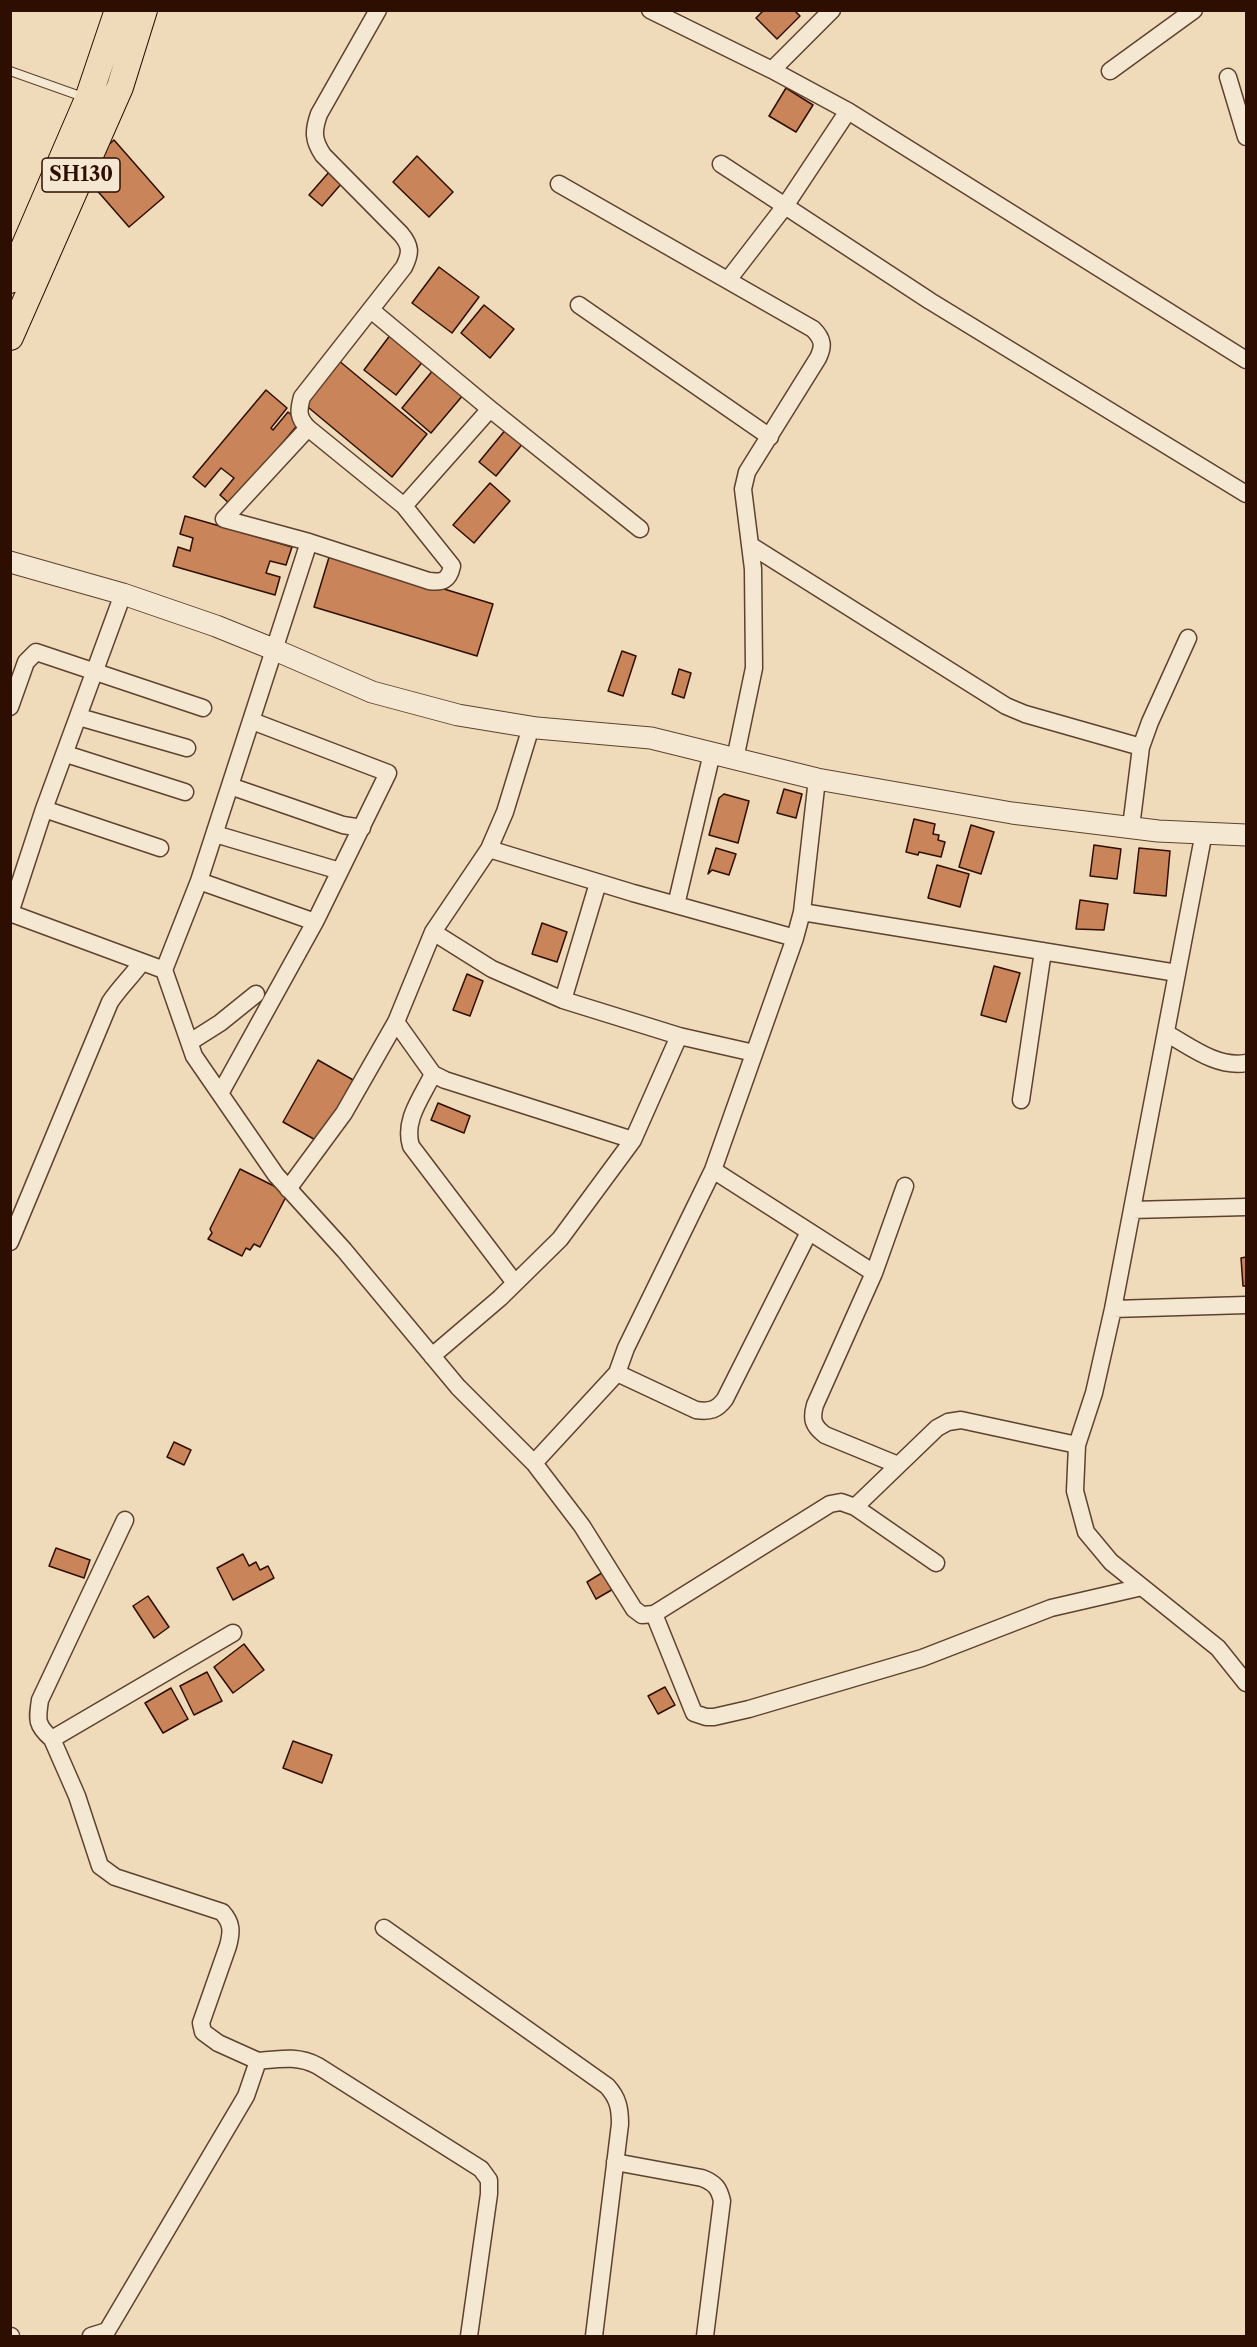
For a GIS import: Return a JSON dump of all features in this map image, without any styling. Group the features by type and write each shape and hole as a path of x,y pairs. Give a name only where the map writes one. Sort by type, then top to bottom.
{"main road":[{"path":"10,280 99,104 118,10"},
{"name":"SH130","path":"10,337 99,104 128,64 144,10"}],"street":[{"path":"308,428 224,519 309,542 440,583 446,580 452,566 404,506 308,428 300,419 298,408 302,397 405,267 410,256 409,244 323,156 316,144 313,130 319,114 378,10"},
{"path":"650,10 772,70 848,111 1246,360"},
{"path":"772,70 832,10"},
{"path":"1110,71 1194,10"},
{"path":"1228,76 1246,137"},
{"path":"728,280 785,206 848,111"},
{"path":"721,164 930,301 1246,494"},
{"path":"559,184 813,329 821,337 823,348 818,358 747,472 743,489 753,569 754,668 735,759"},
{"path":"579,305 770,437"},
{"path":"372,310 490,409 640,529"},
{"path":"404,506 490,409"},
{"path":"309,542 199,881 164,970 194,1056 288,1189 344,1250 458,1387 534,1462 582,1526 634,1608 642,1615 654,1614 830,1504 841,1502 855,1507 936,1563"},
{"path":"750,545 1006,706 1024,714 1141,747"},
{"path":"10,562 123,594 273,649 372,692 458,715 531,727 651,738 817,779 1012,813 1158,831 1246,836"},
{"path":"123,594 44,809 10,913 164,970"},
{"path":"1131,827 1141,747 1188,638"},
{"path":"10,707 26,662 36,652 202,708"},
{"path":"79,717 187,748"},
{"path":"221,1092 315,922 348,850 362,828 388,773 252,721"},
{"path":"288,1189 344,1113 396,1022 433,932 489,849 505,812 531,727"},
{"path":"676,905 712,753"},
{"path":"66,754 185,792"},
{"path":"534,1462 617,1373 713,1170 795,938 802,912 817,779"},
{"path":"230,786 343,825 362,828"},
{"path":"44,809 160,848"},
{"path":"343,825 348,850"},
{"path":"1204,832 1113,1309 1094,1394 1077,1445 1075,1491 1086,1532 1111,1562 1218,1648 1246,1683"},
{"path":"214,834 340,871"},
{"path":"489,849 598,883 795,938"},
{"path":"199,881 315,922"},
{"path":"563,1000 598,883"},
{"path":"802,912 1177,973"},
{"path":"433,932 492,969 563,1000 679,1036 754,1053"},
{"path":"1021,1100 1043,951"},
{"path":"10,1242 15,1219 110,1002 120,986 129,979 142,962"},
{"path":"190,1042 220,1023 256,994"},
{"path":"396,1022 433,1074 445,1080 633,1140"},
{"path":"1166,1034 1217,1061 1230,1065 1246,1063"},
{"path":"432,1356 515,1283 560,1239 633,1140 679,1036"},
{"path":"433,1074 408,1123 407,1135 411,1146 515,1283"},
{"path":"713,1170 874,1273"},
{"path":"898,1465 825,1435 816,1428 812,1417 814,1405 874,1273 905,1186"},
{"path":"1132,1210 1246,1207"},
{"path":"617,1373 696,1410 708,1412 718,1408 725,1399 809,1232"},
{"path":"1113,1309 1246,1305"},
{"path":"855,1507 937,1428 948,1422 961,1420 1077,1445"},
{"path":"125,1520 40,1700 37,1718 40,1729 51,1739 77,1796 100,1866 115,1877 222,1912 230,1921 230,1940 201,2023 203,2032 218,2043 258,2061 293,2058 306,2060 481,2169 489,2180 469,2337"},
{"path":"654,1614 694,1713 714,1717 749,1709 922,1658 1052,1608 1142,1587"},
{"path":"51,1739 233,1633"},
{"path":"384,1928 608,2086 615,2096 620,2108 594,2337"},
{"path":"91,2337 114,2334 246,2096 258,2061"},
{"path":"615,2162 702,2178 712,2182 719,2189 722,2201 705,2337"}],"lane":[{"path":"10,71 99,104"}],"building":[{"path":"764,10 794,10 800,16 777,39 756,18"},
{"path":"786,88 813,105 796,132 769,116"},
{"path":"114,140 164,197 129,227 94,187 103,179 98,174 107,166 100,158 106,152 105,148"},
{"path":"417,156 453,192 429,217 393,182"},
{"path":"330,171 342,183 322,206 309,195"},
{"path":"439,267 479,297 452,333 412,303"},
{"path":"484,305 514,329 490,358 461,333"},
{"path":"391,334 424,360 396,395 364,370"},
{"path":"338,360 427,434 392,477 303,403"},
{"path":"434,369 464,394 431,433 402,408"},
{"path":"266,390 287,408 271,428 273,430 288,412 300,422 231,505 220,495 234,478 221,468 205,487 193,477"},
{"path":"507,428 524,442 496,476 479,462"},
{"path":"490,483 510,501 474,543 453,525"},
{"path":"185,516 292,547 286,565 270,561 266,573 280,577 275,595 173,566 178,547 190,551 193,538 180,534"},
{"path":"330,554 493,604 477,656 314,607"},
{"path":"622,651 636,656 623,696 608,691"},
{"path":"679,669 691,673 684,698 672,694"},
{"path":"784,789 802,794 796,818 777,813"},
{"path":"724,794 749,801 738,843 709,835 719,798"},
{"path":"914,819 935,824 933,834 939,835 938,840 945,842 941,857 919,852 918,855 906,852"},
{"path":"971,825 994,832 981,874 959,867"},
{"path":"1094,845 1121,849 1117,879 1090,876"},
{"path":"716,848 736,854 729,875 712,870 708,874"},
{"path":"1139,848 1170,851 1166,896 1134,893"},
{"path":"937,865 969,874 960,907 928,898"},
{"path":"1080,900 1108,904 1104,930 1076,929"},
{"path":"542,923 567,932 557,962 532,954"},
{"path":"994,966 1020,973 1006,1022 981,1015"},
{"path":"467,974 483,981 470,1016 453,1010"},
{"path":"318,1060 355,1081 321,1143 283,1122"},
{"path":"438,1103 470,1116 464,1133 431,1120"},
{"path":"240,1169 288,1193 260,1247 254,1244 250,1250 246,1248 242,1256 208,1239 212,1233 210,1229"},
{"path":"1246,1257 1246,1286 1243,1286 1241,1258"},
{"path":"174,1442 191,1450 184,1465 167,1457"},
{"path":"56,1548 90,1560 84,1578 49,1566"},
{"path":"243,1554 249,1566 256,1562 260,1570 268,1566 274,1578 233,1600 217,1568"},
{"path":"605,1571 615,1588 596,1599 587,1582"},
{"path":"148,1596 169,1627 154,1638 133,1606"},
{"path":"244,1644 264,1670 233,1693 214,1667"},
{"path":"207,1672 222,1701 194,1715 180,1686"},
{"path":"665,1687 675,1705 658,1714 648,1696"},
{"path":"171,1688 188,1719 163,1733 145,1703"},
{"path":"293,1741 332,1755 322,1783 283,1768"}]}
